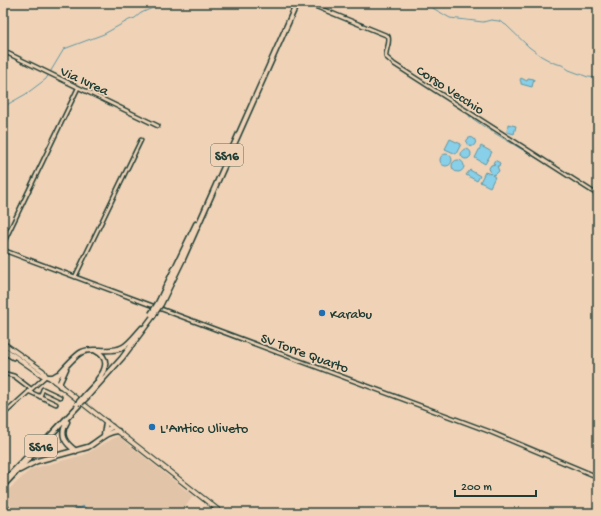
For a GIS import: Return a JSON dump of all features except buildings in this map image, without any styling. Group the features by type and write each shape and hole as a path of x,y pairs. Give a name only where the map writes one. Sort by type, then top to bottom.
{"highway":[{"name":"SS16","path":"3,486 78,406 131,344 160,303 296,5"},
{"name":"SS16","path":"131,344 153,314"},
{"path":"55,381 57,376 81,352 94,350 115,351 126,349"},
{"path":"86,396 106,367 102,355 94,350"},
{"path":"47,376 55,376 66,368"},
{"path":"60,386 60,382 66,368"},
{"path":"55,381 62,379"},
{"name":"SS16","path":"3,482 78,406"},
{"path":"76,451 64,440 63,433 65,425 78,406"},
{"path":"105,433 106,422"},
{"path":"16,472 37,461 76,451 94,443 111,429 118,431"}],"main road":[{"path":"3,342 43,371 47,376"},
{"path":"3,352 14,356 42,375 55,381 106,422 111,429"},
{"path":"118,431 222,513"}],"street":[{"name":"Corso Vecchio","path":"307,3 388,36 389,39 386,57 394,64 598,195"},
{"name":"Via Ivrea","path":"3,51 158,126"},
{"path":"3,244 78,88"},
{"path":"75,277 141,140"},
{"name":"SV Torre Quarto","path":"3,250 481,428 598,477"},
{"path":"3,373 14,376 31,389"},
{"path":"3,415 28,391 47,376"},
{"path":"40,397 43,389 60,397"},
{"path":"28,391 56,404"},
{"path":"3,502 10,513"}],"shaded area":[{"path":"118,436 193,496 186,506 196,513 15,513 4,494 31,469 84,455"}],"water":[{"path":"521,78 527,81 528,78 534,79 532,87 521,84"},
{"path":"508,124 516,126 514,134 507,132"},
{"path":"469,138 473,138 475,142 473,146 469,146 467,144 467,140"},
{"path":"450,139 461,144 456,154 445,149"},
{"path":"481,146 492,152 485,164 475,158"},
{"path":"464,149 468,149 470,150 470,158 464,159 461,156 461,152"},
{"path":"444,154 448,154 452,160 448,166 444,166 440,162 440,158"},
{"path":"456,160 460,160 464,166 460,172 456,172 452,168 452,164"},
{"path":"495,160 500,163 499,166 497,166 499,171 492,175 495,177 490,187 480,182 485,172 491,174 489,168 491,165 495,164 493,163"},
{"path":"470,170 480,176 477,181 466,175"},
{"path":"83,506 86,509 82,513 75,513 73,509 75,507 80,508"}],"waterway":[{"path":"3,107 26,94 46,79 64,49 104,34 135,18 141,13 164,3"},
{"path":"424,3 450,18 483,22 491,20 499,21 506,25 529,47 541,56 554,63 562,65 569,70 588,77 598,78"},
{"path":"469,116 486,128 550,166"},
{"path":"589,191 598,197"}],"place":[{"name":"Karabu","path":"322,313"},
{"name":"L'Antico Uliveto","path":"152,427"}]}
